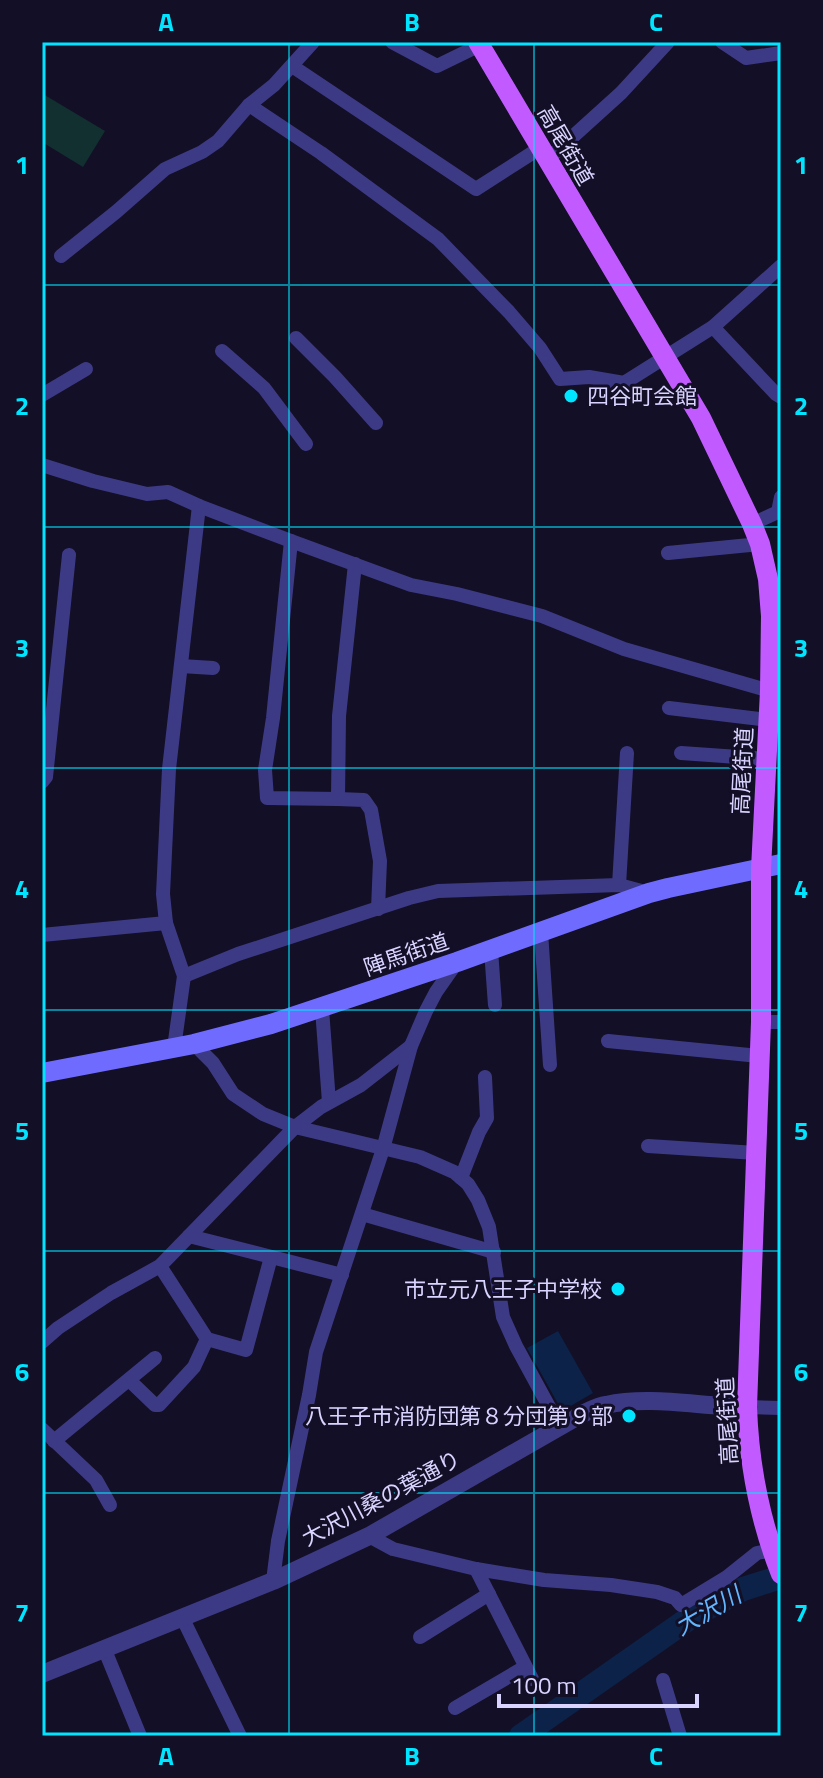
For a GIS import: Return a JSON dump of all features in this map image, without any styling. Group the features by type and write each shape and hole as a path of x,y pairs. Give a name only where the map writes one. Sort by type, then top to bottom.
{"main road":[{"name":"高尾街道","path":"479,44 701,418 752,524 768,579 771,616 766,759 771,867 771,1022 759,1056 747,1407 751,1457 761,1511 776,1562"},
{"name":"陣馬街道","path":"42,1073 184,1046 271,1024 322,1009 649,893 771,867"}],"street":[{"path":"61,256 165,169 218,141 249,105 274,85 313,42"},
{"path":"392,42 437,66 479,44"},
{"path":"292,66 476,189 543,154 621,93 668,42"},
{"path":"722,42 746,58 781,53"},
{"path":"249,105 321,153 438,239 525,330 560,379 589,377 624,383 713,327 781,266"},
{"path":"713,327 781,397"},
{"path":"296,338 376,423"},
{"path":"222,351 264,388 306,444"},
{"path":"42,395 86,369"},
{"path":"42,465 147,494 168,492 411,585 542,616 624,649 770,691"},
{"path":"752,524 778,512 781,497"},
{"path":"199,506 169,769 163,894 166,923 184,976 184,1046 213,1063 233,1094 263,1114 295,1127 430,1161 454,1172 468,1184 489,1227 503,1317 560,1427"},
{"path":"291,541 265,770 267,798 364,800 371,810 380,861 378,909"},
{"path":"668,553 760,544"},
{"path":"42,782 46,777 69,555"},
{"path":"338,799 339,716 355,564"},
{"path":"181,666 213,668"},
{"path":"669,708 768,720"},
{"path":"619,885 627,753"},
{"path":"681,753 766,759"},
{"path":"184,976 238,954 409,898 445,891 619,885 649,893"},
{"path":"42,935 166,923"},
{"path":"541,932 550,1065"},
{"path":"491,950 495,1005"},
{"path":"273,1581 278,1541 316,1352 383,1149 411,1046 436,992 457,962"},
{"path":"322,1009 329,1102"},
{"path":"608,1041 759,1056"},
{"path":"42,1342 111,1293 160,1266 295,1127 329,1102 361,1085 411,1046"},
{"path":"461,1178 487,1118 485,1077"},
{"path":"648,1146 756,1153"},
{"path":"362,1214 494,1252"},
{"path":"189,1236 342,1275"},
{"path":"160,1266 207,1339 246,1350 271,1257"},
{"path":"129,1380 155,1405 159,1405 194,1367 207,1339"},
{"path":"54,1441 155,1358"},
{"name":"大沢川桑の葉通り","path":"42,1674 273,1581 369,1536 582,1414 604,1405 629,1402 747,1407"},
{"path":"747,1407 781,1408"},
{"path":"42,1429 96,1480 110,1505"},
{"path":"369,1536 393,1549 476,1569 657,1592 675,1598 681,1605 727,1577 757,1553 776,1562"},
{"path":"455,1708 528,1673 476,1569"},
{"path":"420,1637 489,1594"},
{"path":"182,1617 240,1736"},
{"path":"104,1648 140,1736"},
{"path":"663,1680 680,1736"}],"green space":[{"path":"43,94 105,131 83,167 42,142"}],"water":[{"path":"558,1331 593,1393 562,1411 527,1348"}],"waterway":[{"name":"大沢川","path":"521,1736 691,1617 743,1589 781,1577"}],"place":[{"name":"四谷町会館","path":"571,396"},
{"name":"市立元八王子中学校","path":"618,1289"},
{"name":"八王子市消防団第８分団第９部","path":"629,1416"}]}
